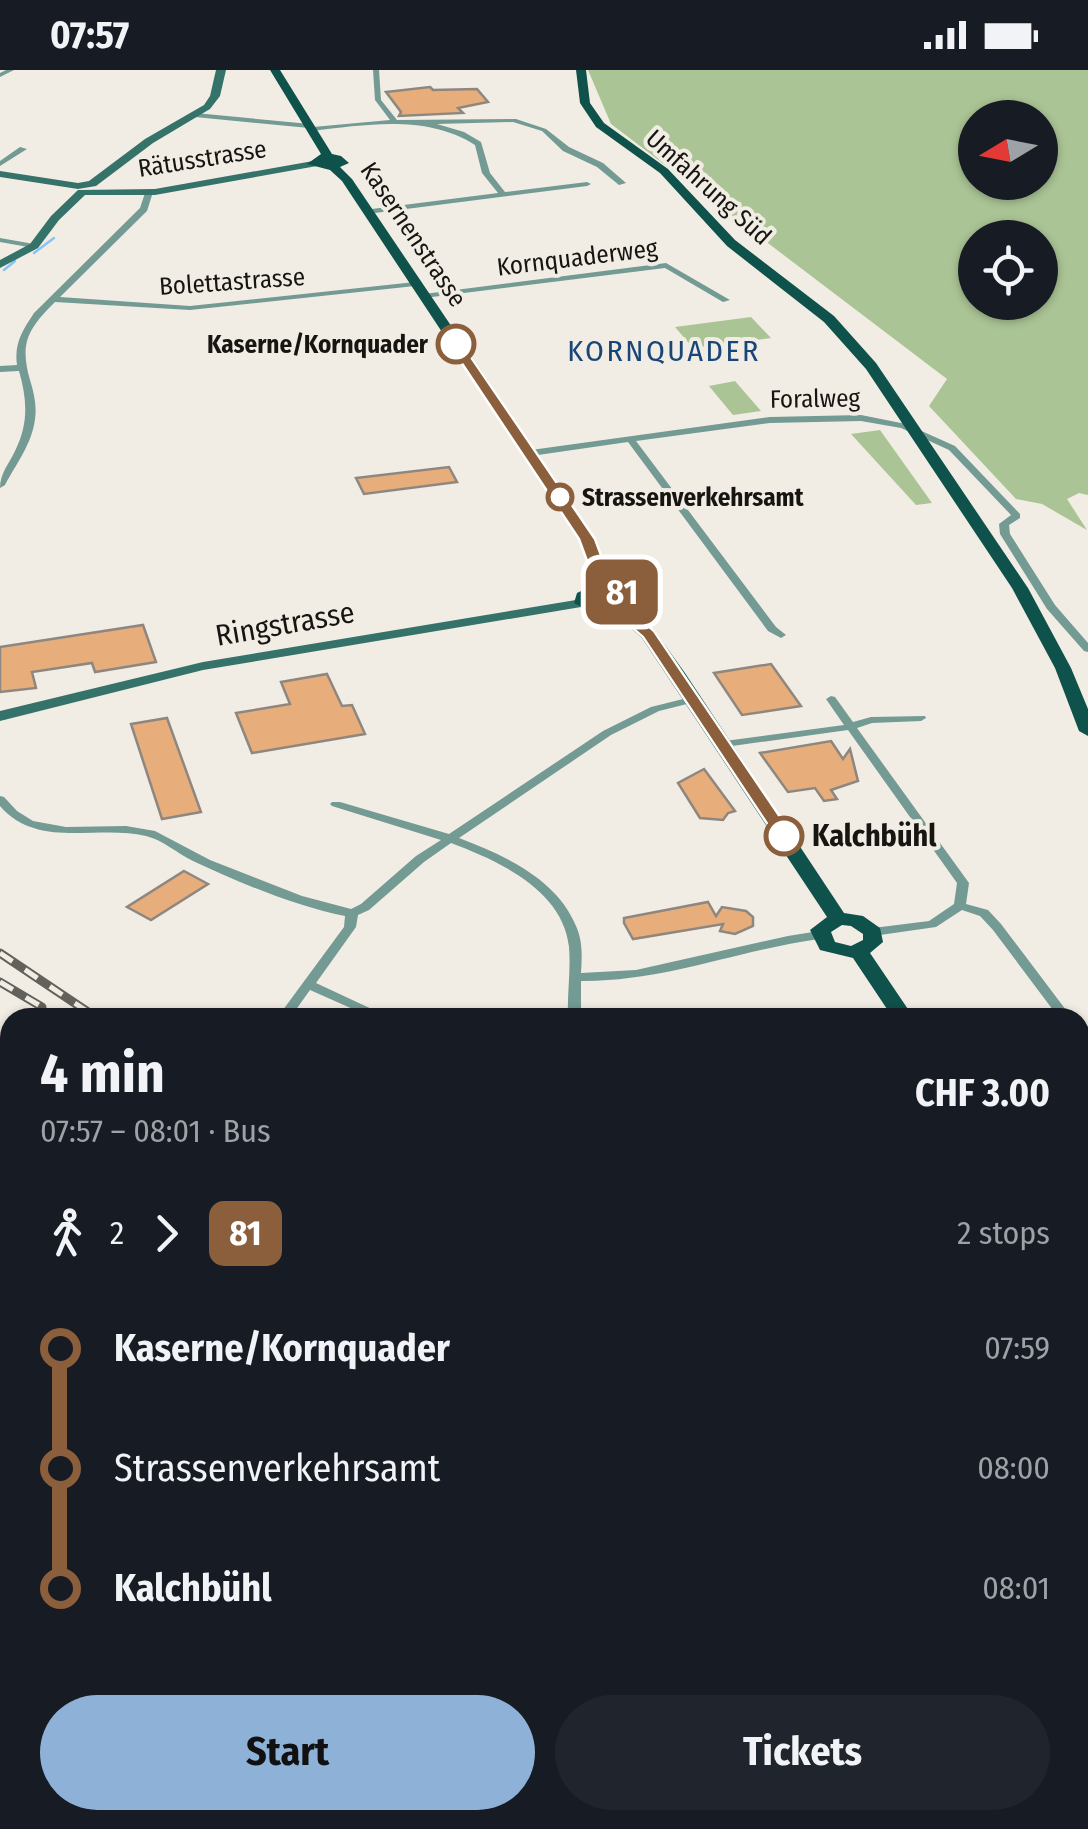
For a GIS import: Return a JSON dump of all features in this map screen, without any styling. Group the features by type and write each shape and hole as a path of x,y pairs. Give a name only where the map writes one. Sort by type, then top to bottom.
{"main road":[{"name":"Kasernenstrasse","path":"275,70 330,162 368,212 587,539 605,588 626,594 628,602 619,609"},
{"name":"Umfahrung Süd","path":"580,70 584,103 600,125 664,171 730,244 829,318 871,366 1020,588 1057,655 1088,731"},
{"path":"313,164 330,162"},
{"path":"605,588 586,592 582,603 594,610 619,609 648,634 725,744 838,919"},
{"path":"838,919 856,920 873,932 873,942 858,951 834,950 819,935 824,924 838,919"},
{"path":"858,951 897,1008"}],"street":[{"path":"0,75 11,70"},
{"path":"0,265 34,246 54,218 87,188 149,141 195,116 214,99 221,70"},
{"path":"376,70 378,100 394,121"},
{"path":"195,116 311,127 394,121 514,120 544,130 566,149 600,165 622,182"},
{"path":"409,122 474,140 486,173 502,193"},
{"path":"0,164 23,149"},
{"name":"Rätusstrasse","path":"0,174 87,188 149,192 313,164"},
{"path":"368,212 587,184"},
{"path":"0,485 24,441 31,418 30,398 19,368 24,335 52,300 140,213 149,192"},
{"path":"0,240 34,246"},
{"name":"Kornquaderweg","path":"420,290 666,265 726,300"},
{"name":"Bolettastrasse","path":"52,300 190,308 420,290"},
{"path":"0,369 19,368"},
{"name":"Foralweg","path":"531,453 770,420 838,416 882,421 931,436 952,448 1018,516 1004,524 1005,534 1051,607 1088,649"},
{"path":"630,439 772,629 781,635"},
{"name":"Ringstrasse","path":"0,716 220,663 582,603"},
{"path":"831,699 960,876 964,891 960,906 932,924 873,932"},
{"path":"0,799 11,814 25,822 88,832 132,830 154,834 195,857 352,913 366,907 390,883 451,838 607,733 655,709 695,700"},
{"path":"725,744 848,727 871,720 921,718"},
{"path":"336,804 451,838 524,874 552,897 569,921 574,936 575,1008"},
{"path":"960,906 984,913 1058,1008"},
{"path":"290,1008 350,927 352,913"},
{"path":"574,977 623,976 784,938 819,935"},
{"path":"308,984 362,1008"}],"green space":[{"path":"588,70 1088,70 1088,495 1079,493 1067,499 1087,530 1042,504 1016,499 929,406 947,379 611,124"},
{"path":"751,317 771,338 693,348 675,327"},
{"path":"735,381 761,411 733,415 709,386"},
{"path":"880,430 932,503 916,505 851,434"}],"building":[{"path":"430,87 477,89 488,102 458,108 463,113 399,116 401,112 386,92"},
{"path":"449,467 457,482 364,494 356,478"},
{"path":"143,625 156,662 95,672 92,663 32,672 36,688 0,692 0,647"},
{"path":"771,664 801,706 742,715 714,673"},
{"path":"327,674 342,706 352,705 365,734 252,753 236,713 290,704 281,682"},
{"path":"167,718 201,812 162,819 131,724"},
{"path":"831,741 843,759 850,749 858,781 831,790 837,799 824,801 815,788 788,792 760,753"},
{"path":"704,769 735,811 723,820 700,818 678,783"},
{"path":"184,871 208,884 151,920 127,907"},
{"path":"708,902 716,916 722,907 746,911 753,917 753,926 735,934 720,931 723,924 633,939 624,923 624,918"}],"waterway":[{"path":"34,253 54,238"},
{"path":"4,270 15,261"}],"railway":[{"path":"0,953 82,1008"},
{"path":"0,982 42,1007"}],"bus line":[{"name":"81","path":"456,344 587,539 605,588 626,594 628,602 619,609 648,634 784,836"}],"place":[{"name":"Kaserne/Kornquader","path":"456,344"},
{"name":"Strassenverkehrsamt","path":"560,497"},
{"name":"Kalchbühl","path":"784,836"}],"district":[{"name":"KORNQUADER","path":"664,351"}]}
